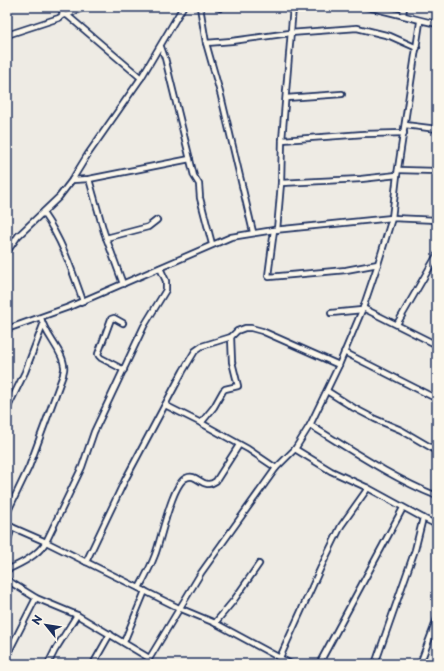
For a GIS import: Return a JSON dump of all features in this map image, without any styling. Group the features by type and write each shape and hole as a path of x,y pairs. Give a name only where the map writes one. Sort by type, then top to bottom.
{"street":[{"path":"61,7 65,15 142,78"},
{"path":"7,35 52,21 84,7"},
{"path":"7,252 18,236 60,197 88,154 142,78 184,7"},
{"path":"200,7 206,43 253,232"},
{"path":"293,7 282,140 281,183 268,276 271,277 346,270 378,264"},
{"path":"367,7 403,15 420,22 437,24"},
{"path":"403,15 404,7"},
{"path":"146,664 201,573 276,468 295,449 310,425 339,366 363,309 392,218 397,172 420,22"},
{"path":"206,43 290,33 357,28 390,36 417,48"},
{"path":"161,47 194,176 199,184 200,198 212,244"},
{"path":"286,98 342,94"},
{"path":"405,125 437,129"},
{"path":"282,140 364,134 404,133"},
{"path":"72,180 89,179 190,159"},
{"path":"281,183 361,179 397,172 437,171"},
{"path":"89,179 106,238 123,284"},
{"path":"43,213 61,242 72,268 83,301"},
{"path":"7,329 41,318 83,301 231,237 253,232 392,218 437,220"},
{"path":"106,238 148,227 157,220"},
{"path":"397,324 437,255"},
{"path":"7,570 33,556 46,542 82,467 94,432 144,326 166,290 166,281 160,268"},
{"path":"331,313 363,309 436,342"},
{"path":"7,513 29,467 65,367 62,358 43,325 41,318"},
{"path":"123,323 114,318 111,319 98,354 101,358 124,370"},
{"path":"7,406 25,372 43,325"},
{"path":"86,562 125,480 195,351 202,346 231,337 237,331 245,328 251,328 262,331 339,366"},
{"path":"201,423 214,407 222,391 238,386 232,362 231,337"},
{"path":"344,352 437,399"},
{"path":"327,390 354,408 402,430 437,451"},
{"path":"165,405 248,449 276,468"},
{"path":"310,425 372,462 419,488 437,496"},
{"path":"139,588 156,554 170,506 181,482 186,478 193,477 206,485 211,485 216,481 239,445"},
{"path":"295,449 331,471 368,488 437,525"},
{"path":"277,664 341,526 368,488"},
{"path":"319,664 403,508"},
{"path":"375,664 414,550 423,518"},
{"path":"7,543 9,526 46,542 179,608 215,623 291,664"},
{"path":"215,623 234,600 259,564"},
{"path":"7,580 36,598 77,615 149,658"},
{"path":"124,642 145,591"},
{"path":"7,655 36,598"},
{"path":"48,664 77,615"},
{"path":"420,664 437,619"},
{"path":"93,664 110,634"}]}
